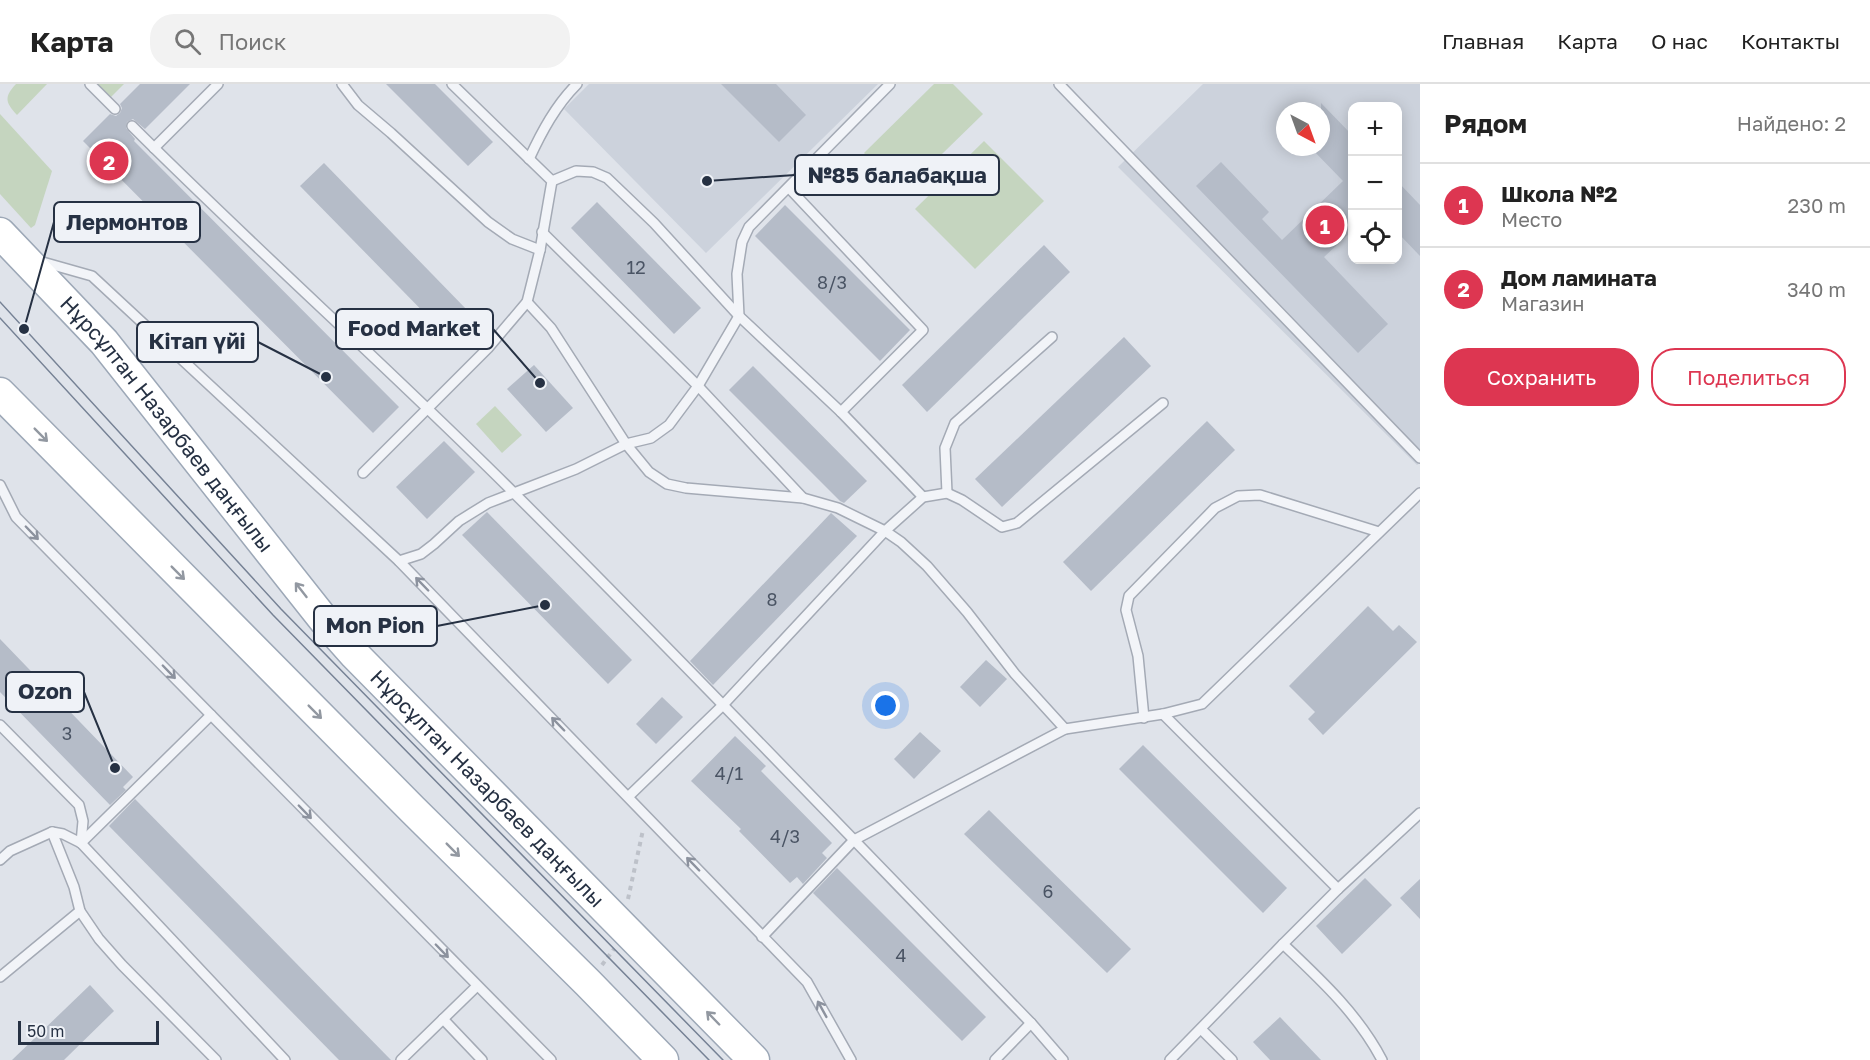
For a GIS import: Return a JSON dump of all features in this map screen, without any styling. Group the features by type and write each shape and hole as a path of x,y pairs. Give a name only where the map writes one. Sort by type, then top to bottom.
{"main road":[{"name":"Нұрсұлтан Назарбаев даңғылы","path":"0,233 104,342 324,620 355,655 754,1060"},
{"path":"0,393 663,1060"}],"lane":[{"path":"90,84 115,109"},
{"path":"154,148 218,84"},
{"path":"342,84 358,105 488,222 513,239 540,249"},
{"path":"452,84 552,181"},
{"path":"529,159 546,124 577,84"},
{"path":"399,561 420,554 459,521 488,503 576,469 626,444 651,438 669,425 698,386 739,316 737,274 742,242 749,227 890,84"},
{"path":"1059,84 1420,458"},
{"path":"132,126 514,493 854,840 1064,1060"},
{"path":"552,181 576,171 593,172 607,178 654,223 739,316 841,412 923,497"},
{"path":"363,473 488,348 527,303 540,249 552,181"},
{"path":"789,188 923,330 841,412"},
{"path":"542,232 698,386 803,498"},
{"path":"22,256 92,276 399,561 807,982 851,1060"},
{"path":"527,303 551,328 626,444 649,472 668,484 686,488 803,498 838,508 885,531 927,566 967,612 1015,674 1065,729"},
{"path":"947,493 945,448 955,423 1052,337"},
{"path":"629,796 723,705 885,531 923,497 947,493 1002,526 1017,523 1163,403"},
{"path":"0,485 16,517 551,1060"},
{"path":"762,937 854,840 1065,729 1144,718 1202,704 1420,493"},
{"path":"1144,718 1138,656 1126,610 1129,596 1215,508 1238,496 1260,495 1379,532"},
{"path":"1163,714 1338,889"},
{"path":"81,843 211,715"},
{"path":"0,725 79,805 83,820 81,843"},
{"path":"1170,1060 1338,889 1420,813"},
{"path":"52,832 74,888 80,911 99,939 216,1060"},
{"path":"0,860 10,851 52,832 63,834 81,843 285,1060"},
{"path":"0,976 80,911"},
{"path":"1283,944 1334,993 1362,1028 1382,1060"},
{"path":"401,1060 477,986"},
{"path":"443,1019 482,1060"},
{"path":"994,1060 1031,1023"},
{"path":"1201,1029 1232,1060"}],"path":[{"path":"626,908 647,815"},
{"path":"598,971 618,944"}],"shaded area":[{"path":"589,84 878,84 706,253 564,109"},
{"path":"1203,84 1420,84 1420,463 1417,465 1118,167"}],"green space":[{"path":"16,84 47,84 17,115 8,103 9,92"},
{"path":"96,84 124,84 110,98"},
{"path":"934,84 953,84 983,114 902,193 864,153"},
{"path":"0,114 52,171 35,225 31,228 0,194"},
{"path":"984,141 1044,201 975,269 915,209"},
{"path":"495,406 522,435 502,453 476,424"}],"building":[{"path":"140,84 190,84 145,129 133,119 127,122 126,128 135,139 134,141 399,407 373,433 83,141 110,114 116,116 120,113 122,108 120,104"},
{"path":"386,84 435,84 493,142 468,166"},
{"path":"721,84 776,84 806,115 779,142"},
{"path":"1330,112 1348,131 1348,235 1324,257 1388,324 1358,353 1196,186 1221,162 1269,212 1262,219 1282,240 1343,181 1319,156 1330,156"},
{"path":"324,163 468,311 445,334 300,186"},
{"path":"1402,186 1420,205 1420,256 1402,237"},
{"path":"597,202 701,308 674,334 571,228"},
{"path":"785,205 910,330 880,361 755,236"},
{"path":"1044,245 1070,272 927,412 902,385"},
{"path":"1124,337 1151,366 1002,507 975,479"},
{"path":"534,365 573,408 546,432 507,389"},
{"path":"753,366 867,481 844,503 729,390"},
{"path":"1207,421 1235,450 1091,591 1063,562"},
{"path":"444,441 475,472 427,519 396,487"},
{"path":"487,512 632,660 608,684 462,535"},
{"path":"831,513 857,536 713,685 690,661"},
{"path":"1368,606 1393,631 1399,625 1417,642 1323,735 1308,719 1315,712 1289,686"},
{"path":"0,639 133,777 123,787 126,790 110,805 0,692"},
{"path":"986,660 1007,679 980,707 960,687"},
{"path":"662,697 683,717 656,744 636,724"},
{"path":"920,732 941,751 914,779 894,759"},
{"path":"735,736 766,766 761,771 832,843 822,853 827,858 803,884 797,877 790,883 739,831 741,829 691,781"},
{"path":"1143,745 1287,888 1263,913 1119,769"},
{"path":"135,799 391,1060 339,1060 109,826"},
{"path":"989,810 1131,949 1107,973 964,834"},
{"path":"837,868 986,1017 962,1041 813,893"},
{"path":"1365,878 1392,905 1342,954 1316,926"},
{"path":"1420,879 1420,919 1400,898"},
{"path":"90,985 114,1011 64,1060 12,1060"},
{"path":"1280,1017 1321,1060 1270,1060 1253,1042"}],"tram line":[{"path":"0,302 281,609 723,1060"},
{"path":"0,318 273,615 709,1060"}],"place":[{"name":"Дом ламината","path":"109,161"},
{"name":"№85 балабақша","path":"707,181"},
{"name":"Школа №2","path":"1325,225"},
{"name":"Лермонтов","path":"24,329"},
{"name":"Кітап үйі","path":"326,377"},
{"name":"Food Market","path":"540,383"},
{"name":"Mon Pion","path":"545,605"},
{"name":"Ozon","path":"115,768"}]}
